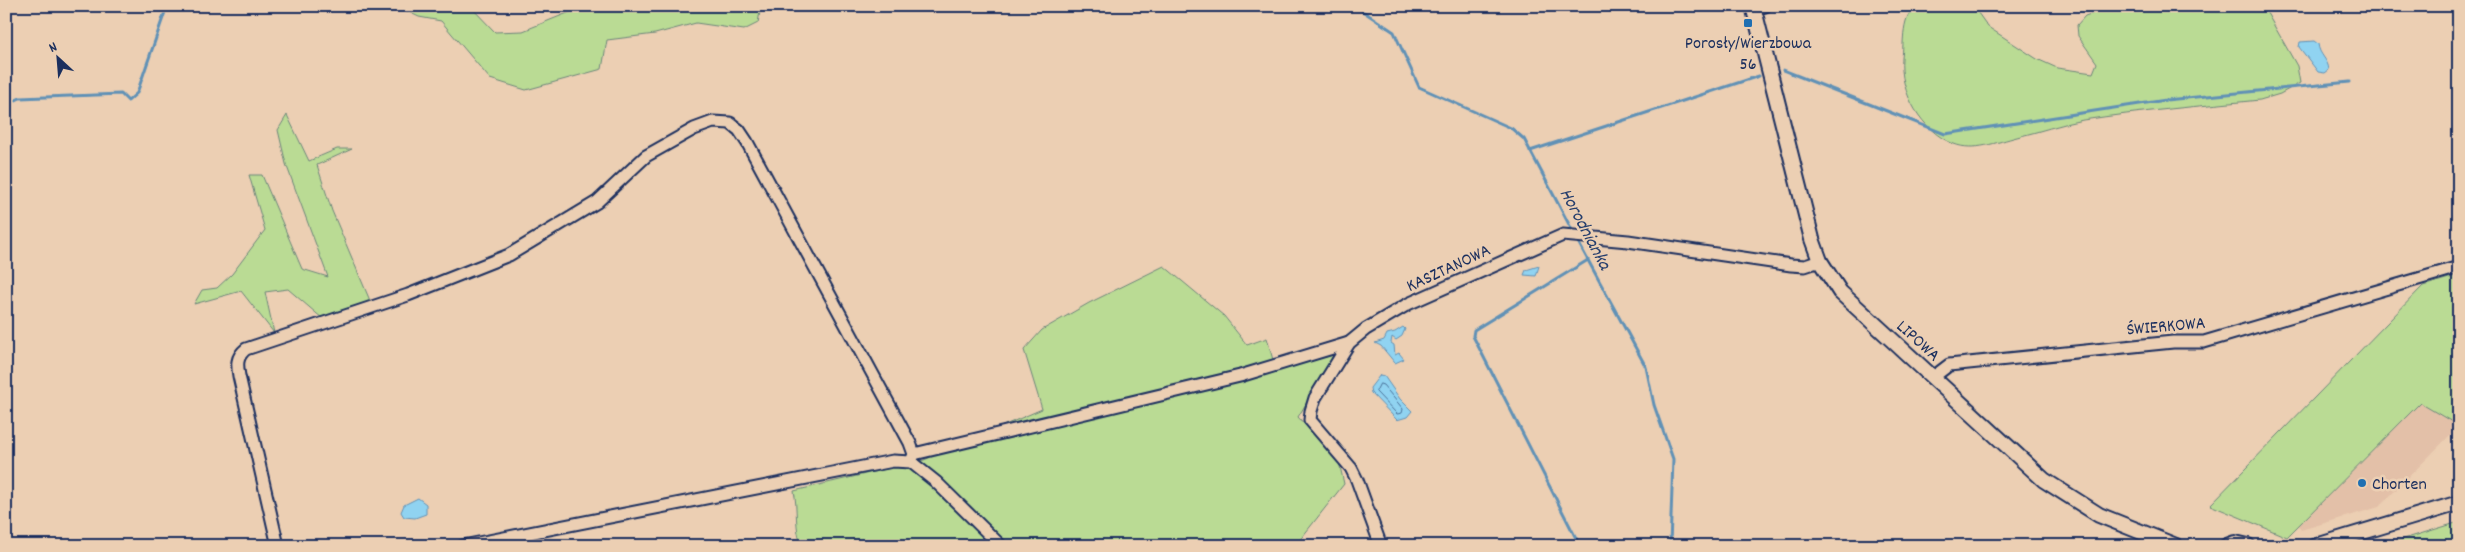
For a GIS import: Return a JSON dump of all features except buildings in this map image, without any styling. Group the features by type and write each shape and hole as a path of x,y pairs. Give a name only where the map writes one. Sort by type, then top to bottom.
{"street":[{"name":"LIPOWA","path":"1757,7 1768,61 1812,239 1820,261 1832,281 1857,310 2025,464 2067,497 2099,515 2176,546"},
{"path":"278,546 239,376 238,358 246,349 408,295 501,258 596,202 646,156 694,129 713,122 730,123 739,130 747,142 886,396 912,458 1001,546"},
{"name":"KASZTANOWA","path":"1349,343 1366,329 1408,304 1489,266 1568,234 1791,265 1805,266 1820,261"},
{"name":"ŚWIERKOWA","path":"1932,378 1949,365 2173,342 2204,342 2459,267"},
{"path":"463,546 912,458 1240,376 1349,343"},
{"path":"1349,343 1315,398 1310,411 1310,420 1354,474 1381,546"},
{"path":"2316,546 2459,502"},
{"path":"2227,546 2235,543 2248,546"}],"shaded area":[{"path":"2420,403 2459,426 2379,507 2301,530 2299,525"}],"green space":[{"path":"470,6 495,32 523,31 585,6 761,6 758,23 744,30 696,23 655,34 607,40 602,69 526,90 490,79 441,21 419,17 398,7"},
{"path":"1917,6 1973,6 1988,27 2037,59 2057,68 2093,73 2097,63 2078,36 2077,25 2085,16 2113,6 2263,6 2297,66 2300,83 2280,94 2260,100 2149,111 2083,120 1977,147 1962,146 1942,138 1932,130 1915,109 1904,84 1902,58 1904,29 1908,15"},
{"path":"287,115 309,161 337,149 352,149 317,165 332,211 371,303 323,319 288,289 265,292 274,333 241,291 194,304 202,290 217,288 232,274 265,230 249,175 262,175 302,269 328,277 286,164 278,130"},
{"path":"1164,266 1224,316 1247,345 1267,338 1276,371 1336,354 1298,417 1339,462 1344,484 1295,546 802,546 798,533 794,491 924,460 1042,409 1024,350 1042,330 1089,303"},
{"path":"2459,275 2459,426 2420,403 2287,537 2210,505 2423,286"},
{"path":"2459,522 2459,546 2381,546"}],"water":[{"path":"2314,41 2318,44 2328,66 2329,70 2325,73 2318,72 2299,47 2300,42"},
{"path":"1539,266 1536,276 1524,275 1526,270"},
{"path":"1403,327 1405,329 1402,336 1396,340 1392,337 1391,343 1394,345 1395,355 1399,353 1404,359 1395,363 1381,346 1375,343 1384,340 1387,334"},
{"path":"1380,375 1384,376 1400,399 1412,411 1407,417 1397,420 1371,393 1370,388"},
{"path":"418,498 426,504 426,514 415,518 404,517 401,512 404,505"}],"waterway":[{"name":"Horodnianka","path":"6,105 20,98 121,94 128,101 137,93 167,6"},
{"name":"Horodnianka","path":"1355,6 1394,32 1419,87 1511,128 1524,139 1573,232"},
{"path":"1783,70 1945,134 2166,100 2350,82"},
{"path":"1530,151 1759,76"},
{"name":"Horodnianka","path":"1577,240 1646,367 1654,405 1673,459 1670,546"},
{"path":"1580,546 1473,336 1474,330 1588,260"}],"place":[{"name":"Porosły/Wierzbowa 56","path":"1748,23"},
{"name":"Chorten","path":"2362,483"}]}
